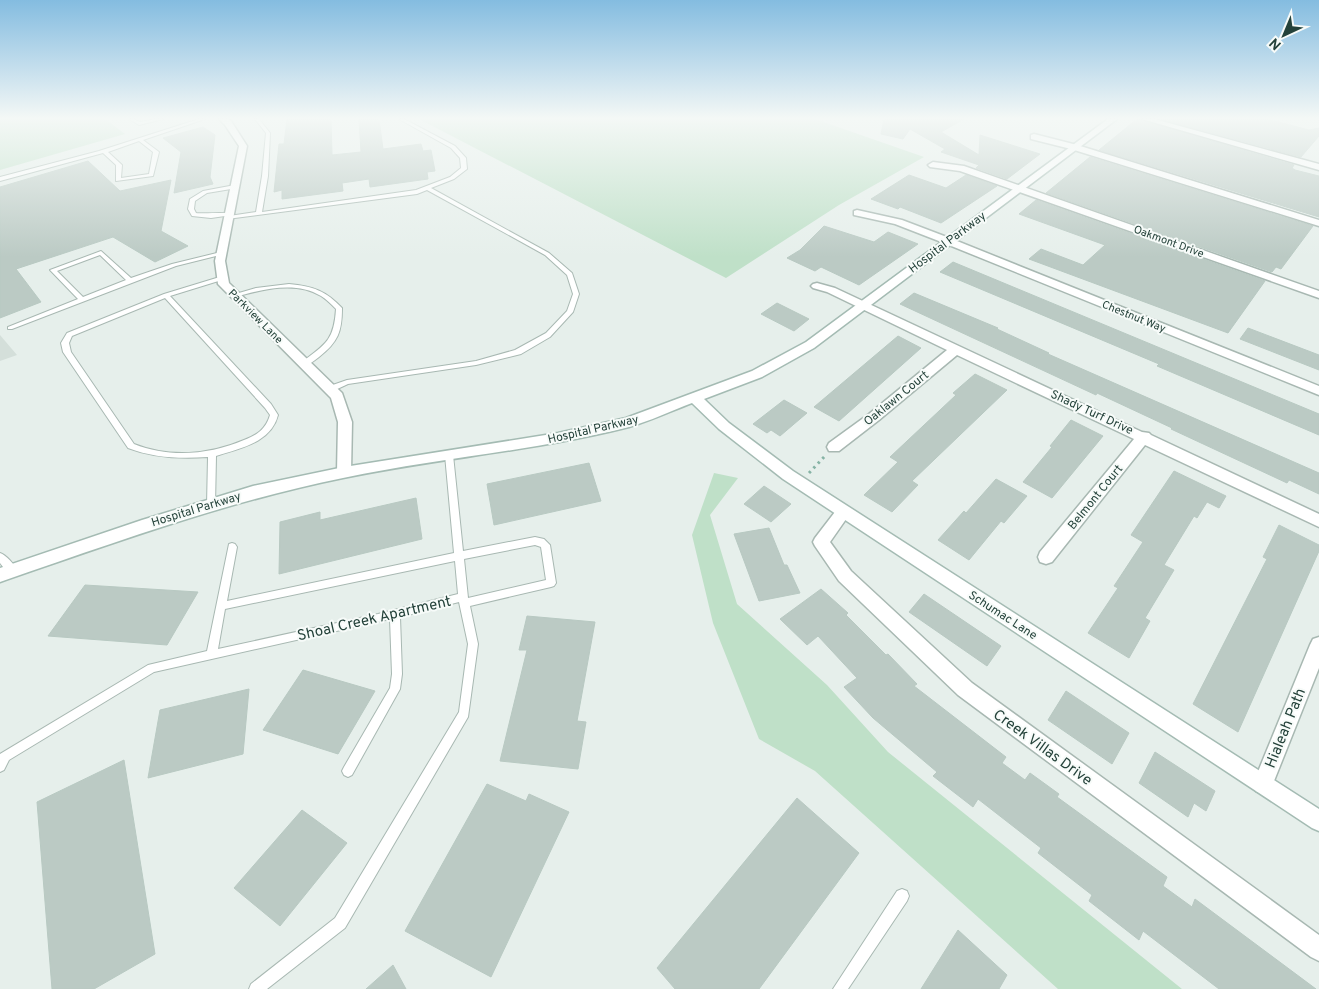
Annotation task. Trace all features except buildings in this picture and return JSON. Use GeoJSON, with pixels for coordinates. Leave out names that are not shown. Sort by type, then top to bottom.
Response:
{"type":"FeatureCollection","features":[{"type":"Feature","properties":{"kind":"street","name":"Parkview Lane"},"geometry":{"type":"LineString","coordinates":[[239,165],[220,261],[224,284],[337,396],[345,422],[344,472]]}},
{"type":"Feature","properties":{"kind":"street","name":"Oakmont Drive"},"geometry":{"type":"LineString","coordinates":[[934,165],[961,168],[1319,294]]}},
{"type":"Feature","properties":{"kind":"street","name":"Hospital Parkway"},"geometry":{"type":"LineString","coordinates":[[6,572],[133,529],[253,492],[344,472],[558,438],[629,422],[696,398],[757,374],[810,345],[1050,165]]}},
{"type":"Feature","properties":{"kind":"street"},"geometry":{"type":"LineString","coordinates":[[1133,165],[1319,223]]}},
{"type":"Feature","properties":{"kind":"street","name":"Chestnut Way"},"geometry":{"type":"LineString","coordinates":[[857,213],[898,222],[948,241],[1319,391]]}},
{"type":"Feature","properties":{"kind":"street","name":"Shady Turf Drive"},"geometry":{"type":"LineString","coordinates":[[817,286],[863,304],[957,348],[1319,521]]}},
{"type":"Feature","properties":{"kind":"street","name":"Oaklawn Court"},"geometry":{"type":"LineString","coordinates":[[834,447],[957,348]]}},
{"type":"Feature","properties":{"kind":"street","name":"Schumac Lane"},"geometry":{"type":"LineString","coordinates":[[696,398],[731,432],[800,483],[1319,821]]}},
{"type":"Feature","properties":{"kind":"street","name":"Belmont Court"},"geometry":{"type":"LineString","coordinates":[[1046,557],[1144,436]]}},
{"type":"Feature","properties":{"kind":"street","name":"Creek Villas Drive"},"geometry":{"type":"LineString","coordinates":[[844,512],[821,542],[845,576],[965,689],[1319,949]]}},
{"type":"Feature","properties":{"kind":"street","name":"Hialeah Path"},"geometry":{"type":"LineString","coordinates":[[1263,784],[1319,645]]}},
{"type":"Feature","properties":{"kind":"lane"},"geometry":{"type":"LineString","coordinates":[[0,179],[50,165]]}},
{"type":"Feature","properties":{"kind":"lane"},"geometry":{"type":"LineString","coordinates":[[119,165],[118,180],[151,175],[153,165]]}},
{"type":"Feature","properties":{"kind":"lane"},"geometry":{"type":"LineString","coordinates":[[259,212],[266,165]]}},
{"type":"Feature","properties":{"kind":"lane"},"geometry":{"type":"LineString","coordinates":[[235,187],[205,192],[192,200],[191,209],[194,215],[229,216],[408,193],[452,178],[464,169],[463,165]]}},
{"type":"Feature","properties":{"kind":"lane"},"geometry":{"type":"LineString","coordinates":[[330,389],[347,382],[476,362],[518,352],[548,335],[570,312],[576,294],[570,274],[547,254],[427,188]]}},
{"type":"Feature","properties":{"kind":"lane"},"geometry":{"type":"LineString","coordinates":[[82,300],[53,270],[101,253],[130,281]]}},
{"type":"Feature","properties":{"kind":"lane"},"geometry":{"type":"LineString","coordinates":[[10,328],[130,281],[187,262],[221,254]]}},
{"type":"Feature","properties":{"kind":"lane"},"geometry":{"type":"LineString","coordinates":[[166,295],[268,406],[274,415],[271,427],[259,436],[238,446],[212,454],[178,457],[141,450],[131,446],[67,352],[65,343],[69,335],[81,329],[166,295],[223,278]]}},
{"type":"Feature","properties":{"kind":"lane"},"geometry":{"type":"LineString","coordinates":[[235,295],[265,287],[300,288],[321,293],[339,308],[339,330],[328,346],[304,364]]}},
{"type":"Feature","properties":{"kind":"lane"},"geometry":{"type":"LineString","coordinates":[[211,505],[212,454]]}},
{"type":"Feature","properties":{"kind":"lane"},"geometry":{"type":"LineString","coordinates":[[221,606],[459,556],[535,542],[541,542],[545,545],[551,583],[464,600],[459,556],[449,454]]}},
{"type":"Feature","properties":{"kind":"lane"},"geometry":{"type":"LineString","coordinates":[[212,654],[232,547]]}},
{"type":"Feature","properties":{"kind":"lane"},"geometry":{"type":"LineString","coordinates":[[0,557],[6,572]]}},
{"type":"Feature","properties":{"kind":"lane","name":"Shoal Creek Apartment"},"geometry":{"type":"LineString","coordinates":[[0,766],[5,756],[152,668],[464,600],[472,644],[464,713],[340,923],[256,989]]}},
{"type":"Feature","properties":{"kind":"lane"},"geometry":{"type":"LineString","coordinates":[[348,771],[395,689],[397,674],[394,614]]}},
{"type":"Feature","properties":{"kind":"lane"},"geometry":{"type":"LineString","coordinates":[[840,989],[902,896]]}},
{"type":"Feature","properties":{"kind":"path"},"geometry":{"type":"LineString","coordinates":[[800,483],[834,447]]}},
{"type":"Feature","properties":{"kind":"shaded area"},"geometry":{"type":"Polygon","coordinates":[[[0,335],[17,355],[0,361],[0,335]]]}},
{"type":"Feature","properties":{"kind":"green space"},"geometry":{"type":"Polygon","coordinates":[[[0,165],[17,165],[0,170],[0,165]]]}},
{"type":"Feature","properties":{"kind":"green space"},"geometry":{"type":"Polygon","coordinates":[[[508,165],[910,165],[839,205],[726,278],[508,165]]]}},
{"type":"Feature","properties":{"kind":"green space"},"geometry":{"type":"Polygon","coordinates":[[[714,473],[738,478],[710,515],[737,604],[827,685],[888,752],[1182,989],[1058,989],[815,771],[759,739],[713,623],[692,535],[714,473]]]}}]}
